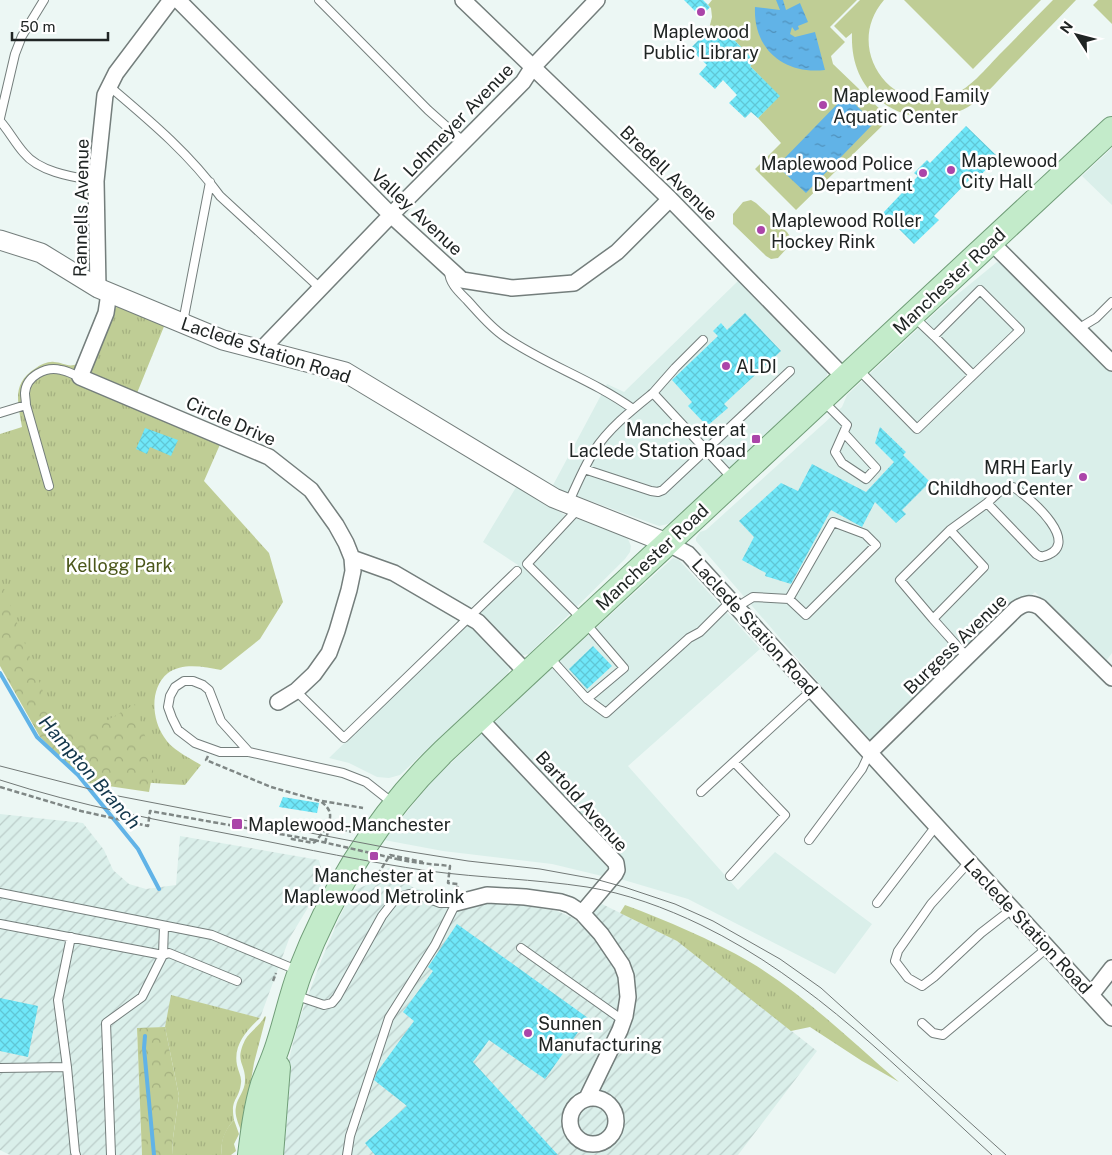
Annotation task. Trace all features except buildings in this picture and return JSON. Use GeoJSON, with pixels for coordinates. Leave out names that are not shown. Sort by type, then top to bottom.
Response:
{"type":"FeatureCollection","features":[{"type":"Feature","properties":{"kind":"main road","name":"Manchester Road"},"geometry":{"type":"LineString","coordinates":[[250,1155],[257,1106],[278,1046],[300,972],[323,921],[342,886],[369,839],[394,804],[422,771],[1112,129]]}},
{"type":"Feature","properties":{"kind":"main road","name":"Manchester Road"},"geometry":{"type":"LineString","coordinates":[[271,1155],[278,1086],[278,1046]]}},
{"type":"Feature","properties":{"kind":"street","name":"Rannells Avenue"},"geometry":{"type":"LineString","coordinates":[[80,377],[106,314],[96,181],[105,95],[116,73],[171,0]]}},
{"type":"Feature","properties":{"kind":"street","name":"Valley Avenue"},"geometry":{"type":"LineString","coordinates":[[178,0],[391,215],[462,280],[512,288],[574,283],[617,252],[670,199]]}},
{"type":"Feature","properties":{"kind":"street","name":"Bredell Avenue"},"geometry":{"type":"LineString","coordinates":[[463,0],[851,373]]}},
{"type":"Feature","properties":{"kind":"street","name":"Lohmeyer Avenue"},"geometry":{"type":"LineString","coordinates":[[260,351],[523,82],[532,68],[597,0]]}},
{"type":"Feature","properties":{"kind":"street","name":"Laclede Station Road"},"geometry":{"type":"LineString","coordinates":[[0,240],[41,253],[104,290],[223,340],[345,372],[554,498],[667,543],[688,554],[1112,1018]]}},
{"type":"Feature","properties":{"kind":"street"},"geometry":{"type":"LineString","coordinates":[[991,242],[1112,363]]}},
{"type":"Feature","properties":{"kind":"street","name":"Circle Drive"},"geometry":{"type":"LineString","coordinates":[[80,377],[269,457],[311,490],[336,525],[352,558]]}},
{"type":"Feature","properties":{"kind":"street"},"geometry":{"type":"LineString","coordinates":[[278,702],[296,691],[314,674],[329,653],[349,590],[353,571],[352,558],[394,572],[478,622],[527,673]]}},
{"type":"Feature","properties":{"kind":"street","name":"Burgess Avenue"},"geometry":{"type":"LineString","coordinates":[[870,752],[1016,609],[1024,604],[1032,602],[1040,607],[1112,678]]}},
{"type":"Feature","properties":{"kind":"street","name":"Bartold Avenue"},"geometry":{"type":"LineString","coordinates":[[479,718],[616,863],[617,870],[615,874],[582,913]]}},
{"type":"Feature","properties":{"kind":"street"},"geometry":{"type":"LineString","coordinates":[[456,898],[487,895],[525,897],[570,905],[582,913],[601,934],[622,965],[626,976],[628,997],[624,1021],[587,1098]]}},
{"type":"Feature","properties":{"kind":"street"},"geometry":{"type":"LineString","coordinates":[[1091,996],[1112,968]]}},
{"type":"Feature","properties":{"kind":"street"},"geometry":{"type":"LineString","coordinates":[[594,1097],[607,1102],[612,1107],[616,1120],[612,1134],[595,1150],[579,1140],[570,1128],[571,1113],[574,1106],[587,1098],[594,1097]]}},
{"type":"Feature","properties":{"kind":"lane"},"geometry":{"type":"LineString","coordinates":[[44,0],[22,36],[15,54],[0,119],[24,154],[47,169],[69,176],[96,181]]}},
{"type":"Feature","properties":{"kind":"lane"},"geometry":{"type":"LineString","coordinates":[[319,0],[428,110],[464,142]]}},
{"type":"Feature","properties":{"kind":"lane"},"geometry":{"type":"LineString","coordinates":[[109,86],[180,148],[220,196],[320,288]]}},
{"type":"Feature","properties":{"kind":"lane"},"geometry":{"type":"LineString","coordinates":[[183,324],[210,182]]}},
{"type":"Feature","properties":{"kind":"lane"},"geometry":{"type":"LineString","coordinates":[[449,269],[451,280],[458,291],[504,337],[548,363],[607,391],[633,409]]}},
{"type":"Feature","properties":{"kind":"lane"},"geometry":{"type":"LineString","coordinates":[[851,373],[917,429],[1020,330],[980,290],[934,336]]}},
{"type":"Feature","properties":{"kind":"lane"},"geometry":{"type":"LineString","coordinates":[[1078,329],[1096,318],[1112,302]]}},
{"type":"Feature","properties":{"kind":"lane"},"geometry":{"type":"LineString","coordinates":[[913,316],[973,375]]}},
{"type":"Feature","properties":{"kind":"lane"},"geometry":{"type":"LineString","coordinates":[[587,699],[624,668],[583,620],[527,564],[574,506],[584,469],[595,450],[618,423],[653,393],[674,368],[703,340]]}},
{"type":"Feature","properties":{"kind":"lane"},"geometry":{"type":"LineString","coordinates":[[49,486],[26,405],[25,392],[33,376],[51,369],[80,377]]}},
{"type":"Feature","properties":{"kind":"lane"},"geometry":{"type":"LineString","coordinates":[[584,469],[658,492],[663,490],[790,372]]}},
{"type":"Feature","properties":{"kind":"lane"},"geometry":{"type":"LineString","coordinates":[[653,393],[734,481]]}},
{"type":"Feature","properties":{"kind":"lane"},"geometry":{"type":"LineString","coordinates":[[822,400],[847,425],[835,452],[842,462],[866,478],[876,468],[844,433]]}},
{"type":"Feature","properties":{"kind":"lane"},"geometry":{"type":"LineString","coordinates":[[0,412],[26,405]]}},
{"type":"Feature","properties":{"kind":"lane"},"geometry":{"type":"LineString","coordinates":[[967,657],[900,580],[950,530],[987,504],[1001,490],[1013,487],[1025,494],[1057,531],[1060,539],[1057,546],[1048,555],[1042,557],[1036,554],[987,504]]}},
{"type":"Feature","properties":{"kind":"lane"},"geometry":{"type":"LineString","coordinates":[[547,654],[587,699],[606,713],[689,638],[700,632],[734,604],[753,597],[789,598],[806,615],[876,545],[865,534],[833,522],[789,598]]}},
{"type":"Feature","properties":{"kind":"lane"},"geometry":{"type":"LineString","coordinates":[[933,619],[984,567],[950,530]]}},
{"type":"Feature","properties":{"kind":"lane"},"geometry":{"type":"LineString","coordinates":[[296,691],[344,738],[517,571]]}},
{"type":"Feature","properties":{"kind":"lane"},"geometry":{"type":"LineString","coordinates":[[248,752],[221,721],[209,690],[193,681],[184,681],[175,687],[170,696],[168,707],[178,730],[195,744],[211,750],[233,753],[248,752],[355,778],[366,782],[394,804]]}},
{"type":"Feature","properties":{"kind":"lane"},"geometry":{"type":"LineString","coordinates":[[701,792],[812,690]]}},
{"type":"Feature","properties":{"kind":"lane"},"geometry":{"type":"LineString","coordinates":[[809,840],[862,770],[870,752]]}},
{"type":"Feature","properties":{"kind":"lane"},"geometry":{"type":"LineString","coordinates":[[730,876],[785,815],[734,762]]}},
{"type":"Feature","properties":{"kind":"lane"},"geometry":{"type":"LineString","coordinates":[[877,903],[936,826]]}},
{"type":"Feature","properties":{"kind":"lane"},"geometry":{"type":"LineString","coordinates":[[969,862],[931,904],[898,951],[895,961],[908,978],[922,986],[981,933],[1012,909]]}},
{"type":"Feature","properties":{"kind":"lane"},"geometry":{"type":"LineString","coordinates":[[0,893],[212,935],[300,972]]}},
{"type":"Feature","properties":{"kind":"lane"},"geometry":{"type":"LineString","coordinates":[[292,994],[324,1004],[332,1003],[382,916],[396,898],[409,894],[422,896],[440,903],[456,898]]}},
{"type":"Feature","properties":{"kind":"lane"},"geometry":{"type":"LineString","coordinates":[[347,1155],[350,1136],[389,1018],[435,945],[456,898]]}},
{"type":"Feature","properties":{"kind":"lane"},"geometry":{"type":"LineString","coordinates":[[0,924],[163,955],[169,953],[237,981]]}},
{"type":"Feature","properties":{"kind":"lane"},"geometry":{"type":"LineString","coordinates":[[111,1155],[106,1023],[142,998],[163,955],[164,926]]}},
{"type":"Feature","properties":{"kind":"lane"},"geometry":{"type":"LineString","coordinates":[[71,937],[58,1000],[76,1155]]}},
{"type":"Feature","properties":{"kind":"lane"},"geometry":{"type":"LineString","coordinates":[[521,948],[624,1021]]}},
{"type":"Feature","properties":{"kind":"lane"},"geometry":{"type":"LineString","coordinates":[[922,1023],[933,1033],[943,1035],[1047,948]]}},
{"type":"Feature","properties":{"kind":"lane"},"geometry":{"type":"LineString","coordinates":[[0,1068],[67,1067]]}},
{"type":"Feature","properties":{"kind":"path"},"geometry":{"type":"LineString","coordinates":[[211,750],[206,760],[271,787],[320,801],[363,808]]}},
{"type":"Feature","properties":{"kind":"path"},"geometry":{"type":"LineString","coordinates":[[0,787],[81,812],[148,826],[150,811],[314,840],[397,859],[425,863]]}},
{"type":"Feature","properties":{"kind":"path"},"geometry":{"type":"LineString","coordinates":[[320,801],[330,814],[325,843]]}},
{"type":"Feature","properties":{"kind":"path"},"geometry":{"type":"LineString","coordinates":[[328,828],[354,832]]}},
{"type":"Feature","properties":{"kind":"path"},"geometry":{"type":"LineString","coordinates":[[289,836],[292,839],[313,843],[328,828]]}},
{"type":"Feature","properties":{"kind":"path"},"geometry":{"type":"LineString","coordinates":[[365,873],[373,874],[380,871],[390,855],[425,863],[450,866],[448,883],[458,884],[456,898]]}},
{"type":"Feature","properties":{"kind":"path"},"geometry":{"type":"LineString","coordinates":[[273,981],[276,972]]}},
{"type":"Feature","properties":{"kind":"shaded area"},"geometry":{"type":"Polygon","coordinates":[[[1112,148],[1112,205],[1082,176],[1112,148]]]}},
{"type":"Feature","properties":{"kind":"shaded area"},"geometry":{"type":"Polygon","coordinates":[[[997,262],[1006,266],[1112,371],[1112,653],[1106,661],[1035,592],[877,743],[873,743],[868,740],[696,541],[696,538],[700,532],[706,530],[842,407],[847,395],[936,312],[997,262]]]}},
{"type":"Feature","properties":{"kind":"shaded area"},"geometry":{"type":"Polygon","coordinates":[[[738,281],[827,371],[824,380],[668,524],[659,526],[552,487],[607,384],[624,392],[738,281]]]}},
{"type":"Feature","properties":{"kind":"shaded area"},"geometry":{"type":"Polygon","coordinates":[[[518,484],[563,514],[620,533],[628,539],[631,546],[630,552],[625,559],[529,654],[519,656],[472,610],[518,565],[483,542],[518,484]]]}},
{"type":"Feature","properties":{"kind":"shaded area"},"geometry":{"type":"Polygon","coordinates":[[[673,558],[679,560],[760,649],[628,766],[738,890],[775,852],[872,924],[835,974],[688,899],[617,878],[552,864],[443,851],[384,840],[433,780],[545,674],[673,558]]]}},
{"type":"Feature","properties":{"kind":"shaded area"},"geometry":{"type":"Polygon","coordinates":[[[468,623],[510,664],[507,674],[400,775],[389,778],[377,777],[349,763],[329,758],[468,623]]]}},
{"type":"Feature","properties":{"kind":"shaded area"},"geometry":{"type":"Polygon","coordinates":[[[0,814],[83,823],[104,850],[113,870],[129,884],[146,889],[176,885],[180,836],[319,860],[321,868],[317,879],[321,886],[289,939],[260,1018],[172,996],[165,1027],[137,1029],[142,1155],[10,1155],[0,1150],[0,814]]]}},
{"type":"Feature","properties":{"kind":"shaded area"},"geometry":{"type":"Polygon","coordinates":[[[388,868],[395,869],[395,876],[414,888],[483,903],[507,903],[557,911],[573,918],[584,928],[600,903],[677,941],[817,1051],[738,1155],[277,1155],[290,1055],[299,1020],[321,961],[340,916],[354,890],[377,881],[388,868]]]}},
{"type":"Feature","properties":{"kind":"green space","name":"Maplewood Family Aquatic Center"},"geometry":{"type":"Polygon","coordinates":[[[712,0],[857,0],[830,27],[845,42],[831,56],[833,64],[885,114],[879,120],[884,124],[796,210],[755,169],[781,143],[758,118],[779,96],[750,66],[755,61],[725,31],[718,38],[709,29],[712,17],[711,8],[708,5],[712,0]]]}},
{"type":"Feature","properties":{"kind":"green space"},"geometry":{"type":"Polygon","coordinates":[[[860,0],[884,0],[873,18],[869,37],[871,55],[878,72],[890,86],[906,96],[925,100],[946,98],[970,85],[1053,0],[1076,0],[982,97],[958,112],[936,117],[924,117],[902,113],[892,108],[874,95],[862,80],[853,53],[852,33],[846,38],[834,26],[860,0]]]}},
{"type":"Feature","properties":{"kind":"green space"},"geometry":{"type":"Polygon","coordinates":[[[904,0],[1041,0],[973,69],[904,0]]]}},
{"type":"Feature","properties":{"kind":"green space"},"geometry":{"type":"Polygon","coordinates":[[[1098,0],[1112,0],[1112,24],[1093,5],[1098,0]]]}},
{"type":"Feature","properties":{"kind":"green space","name":"Maplewood Roller Hockey Rink"},"geometry":{"type":"Polygon","coordinates":[[[751,200],[787,232],[791,238],[789,246],[778,258],[771,259],[766,256],[733,224],[733,214],[743,202],[751,200]]]}},
{"type":"Feature","properties":{"kind":"green space","name":"Kellogg Park"},"geometry":{"type":"Polygon","coordinates":[[[117,306],[165,324],[133,403],[222,440],[204,481],[269,553],[283,602],[260,639],[221,670],[194,666],[180,667],[168,673],[162,679],[155,695],[154,704],[160,730],[171,746],[201,765],[185,785],[89,779],[0,659],[0,434],[22,427],[18,394],[23,380],[28,374],[50,362],[68,365],[77,364],[98,310],[114,311],[117,306]]]}},
{"type":"Feature","properties":{"kind":"green space"},"geometry":{"type":"Polygon","coordinates":[[[0,578],[50,710],[59,724],[80,732],[96,727],[135,704],[152,758],[153,771],[149,792],[88,783],[40,737],[0,666],[0,578]]]}},
{"type":"Feature","properties":{"kind":"green space"},"geometry":{"type":"Polygon","coordinates":[[[625,905],[704,938],[750,962],[790,989],[899,1082],[862,1061],[810,1027],[791,1031],[677,941],[620,913],[625,905]]]}},
{"type":"Feature","properties":{"kind":"green space"},"geometry":{"type":"Polygon","coordinates":[[[171,995],[260,1018],[242,1038],[237,1051],[236,1058],[241,1083],[233,1107],[234,1120],[226,1132],[222,1155],[172,1155],[179,1096],[165,1027],[171,995]]]}},
{"type":"Feature","properties":{"kind":"green space"},"geometry":{"type":"Polygon","coordinates":[[[265,1016],[254,1063],[242,1133],[236,1113],[245,1081],[240,1054],[245,1040],[265,1016]]]}},
{"type":"Feature","properties":{"kind":"green space"},"geometry":{"type":"Polygon","coordinates":[[[165,1027],[179,1096],[172,1155],[142,1155],[137,1028],[165,1027]]]}},
{"type":"Feature","properties":{"kind":"green space"},"geometry":{"type":"Polygon","coordinates":[[[234,1120],[239,1134],[234,1144],[236,1151],[231,1155],[222,1155],[223,1136],[234,1120]]]}},
{"type":"Feature","properties":{"kind":"water"},"geometry":{"type":"Polygon","coordinates":[[[776,0],[783,0],[786,10],[800,3],[808,22],[798,26],[799,29],[795,31],[792,27],[790,34],[795,37],[815,32],[825,70],[796,68],[784,63],[765,47],[759,35],[755,7],[780,10],[776,0]]]}},
{"type":"Feature","properties":{"kind":"water"},"geometry":{"type":"Polygon","coordinates":[[[846,95],[874,123],[806,193],[777,166],[846,95]]]}},
{"type":"Feature","properties":{"kind":"waterway","name":"Hampton Branch"},"geometry":{"type":"LineString","coordinates":[[0,673],[37,737],[78,775],[138,849],[159,889]]}},
{"type":"Feature","properties":{"kind":"waterway","name":"Hampton Branch"},"geometry":{"type":"LineString","coordinates":[[145,1036],[144,1048],[154,1155]]}},
{"type":"Feature","properties":{"kind":"tram line"},"geometry":{"type":"LineString","coordinates":[[0,766],[113,795],[399,850],[468,861],[540,869],[595,879],[675,904],[713,921],[780,959],[821,988],[1006,1155]]}},
{"type":"Feature","properties":{"kind":"tram line"},"geometry":{"type":"LineString","coordinates":[[0,780],[60,798],[121,812],[383,864],[429,871],[587,887],[631,897],[660,907],[701,925],[742,947],[781,972],[854,1029],[992,1155]]}},
{"type":"Feature","properties":{"kind":"place","name":"Maplewood Public Library"},"geometry":{"type":"Point","coordinates":[701,12]}},
{"type":"Feature","properties":{"kind":"place","name":"Maplewood Family Aquatic Center"},"geometry":{"type":"Point","coordinates":[823,105]}},
{"type":"Feature","properties":{"kind":"place","name":"Maplewood City Hall"},"geometry":{"type":"Point","coordinates":[951,170]}},
{"type":"Feature","properties":{"kind":"place","name":"Maplewood Police Department"},"geometry":{"type":"Point","coordinates":[923,173]}},
{"type":"Feature","properties":{"kind":"place","name":"Maplewood Roller Hockey Rink"},"geometry":{"type":"Point","coordinates":[761,230]}},
{"type":"Feature","properties":{"kind":"place","name":"ALDI"},"geometry":{"type":"Point","coordinates":[726,366]}},
{"type":"Feature","properties":{"kind":"place","name":"Manchester at Laclede Station Road"},"geometry":{"type":"Point","coordinates":[756,439]}},
{"type":"Feature","properties":{"kind":"place","name":"MRH Early Childhood Center"},"geometry":{"type":"Point","coordinates":[1083,477]}},
{"type":"Feature","properties":{"kind":"place","name":"Maplewood-Manchester"},"geometry":{"type":"Point","coordinates":[237,824]}},
{"type":"Feature","properties":{"kind":"place","name":"Manchester at Maplewood Metrolink"},"geometry":{"type":"Point","coordinates":[374,856]}},
{"type":"Feature","properties":{"kind":"place","name":"Sunnen Manufacturing"},"geometry":{"type":"Point","coordinates":[528,1033]}}]}
